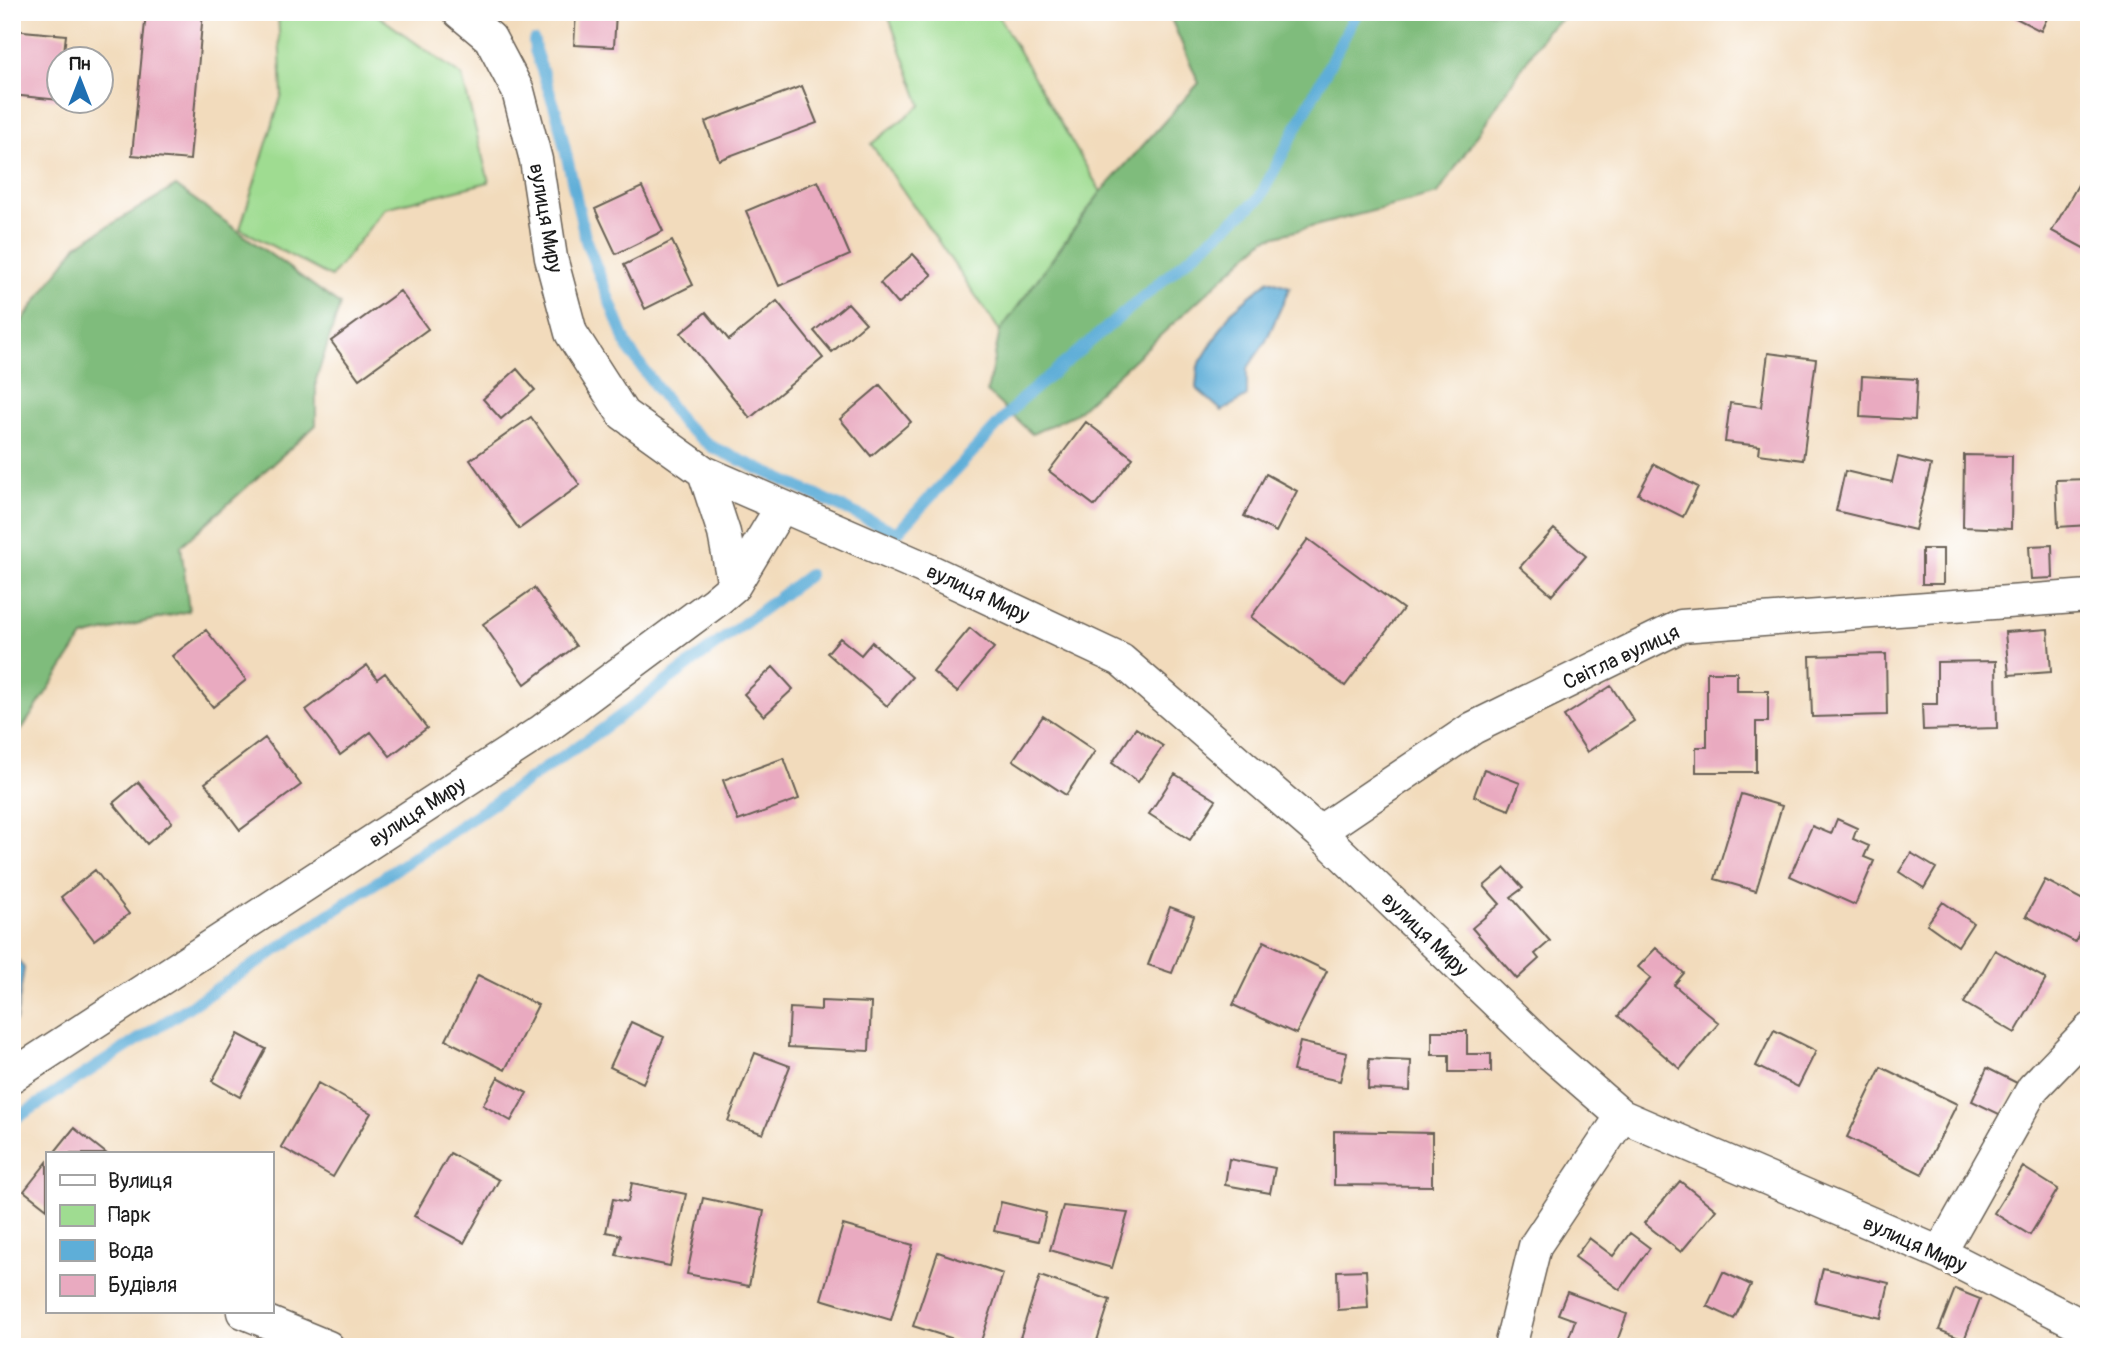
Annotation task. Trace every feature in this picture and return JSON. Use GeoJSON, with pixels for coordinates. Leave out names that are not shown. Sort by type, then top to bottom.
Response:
{"type":"FeatureCollection","features":[{"type":"Feature","properties":{"kind":"street","name":"вулиця Миру"},"geometry":{"type":"LineString","coordinates":[[459,12],[490,38],[518,91],[536,160],[551,258],[571,333],[623,414],[704,472],[920,566],[1121,660],[1319,832],[1546,1051],[1622,1116],[1940,1253],[2089,1329]]}},
{"type":"Feature","properties":{"kind":"street"},"geometry":{"type":"LineString","coordinates":[[704,472],[724,533],[734,586]]}},
{"type":"Feature","properties":{"kind":"street","name":"вулиця Миру"},"geometry":{"type":"LineString","coordinates":[[12,1076],[540,732],[715,603],[734,586],[782,506]]}},
{"type":"Feature","properties":{"kind":"street","name":"Світла вулиця"},"geometry":{"type":"LineString","coordinates":[[1319,832],[1473,728],[1681,626],[2089,596]]}},
{"type":"Feature","properties":{"kind":"street"},"geometry":{"type":"LineString","coordinates":[[1940,1253],[2033,1088],[2089,1030]]}},
{"type":"Feature","properties":{"kind":"street"},"geometry":{"type":"LineString","coordinates":[[1510,1347],[1535,1247],[1622,1116]]}},
{"type":"Feature","properties":{"kind":"street"},"geometry":{"type":"LineString","coordinates":[[248,1314],[328,1347]]}},
{"type":"Feature","properties":{"kind":"green space"},"geometry":{"type":"Polygon","coordinates":[[[278,12],[373,12],[462,76],[489,182],[385,208],[331,277],[240,229],[282,94],[278,12]]]}},
{"type":"Feature","properties":{"kind":"green space"},"geometry":{"type":"Polygon","coordinates":[[[887,12],[996,12],[1101,192],[1000,331],[871,144],[921,105],[887,12]]]}},
{"type":"Feature","properties":{"kind":"green space"},"geometry":{"type":"Polygon","coordinates":[[[1168,12],[1572,12],[1547,30],[1438,194],[1265,239],[1075,414],[1032,434],[987,392],[1000,331],[1101,192],[1199,83],[1168,12]]]}},
{"type":"Feature","properties":{"kind":"green space"},"geometry":{"type":"Polygon","coordinates":[[[176,186],[340,305],[316,380],[316,425],[181,546],[189,611],[83,637],[12,744],[12,335],[77,245],[176,186]]]}},
{"type":"Feature","properties":{"kind":"water"},"geometry":{"type":"Polygon","coordinates":[[[1269,280],[1290,287],[1266,341],[1247,369],[1247,396],[1222,411],[1196,388],[1198,366],[1231,312],[1269,280]]]}},
{"type":"Feature","properties":{"kind":"water"},"geometry":{"type":"Polygon","coordinates":[[[12,953],[24,968],[16,1021],[12,1024],[12,953]]]}},
{"type":"Feature","properties":{"kind":"building"},"geometry":{"type":"Polygon","coordinates":[[[146,12],[203,12],[190,160],[132,155],[146,12]]]}},
{"type":"Feature","properties":{"kind":"building"},"geometry":{"type":"Polygon","coordinates":[[[576,12],[616,12],[614,47],[574,45],[576,12]]]}},
{"type":"Feature","properties":{"kind":"building"},"geometry":{"type":"Polygon","coordinates":[[[2004,12],[2050,12],[2041,31],[2004,12]]]}},
{"type":"Feature","properties":{"kind":"building"},"geometry":{"type":"Polygon","coordinates":[[[12,30],[66,35],[65,46],[46,46],[46,99],[12,95],[12,30]]]}},
{"type":"Feature","properties":{"kind":"building"},"geometry":{"type":"Polygon","coordinates":[[[802,86],[817,123],[719,160],[705,122],[802,86]]]}},
{"type":"Feature","properties":{"kind":"building"},"geometry":{"type":"Polygon","coordinates":[[[818,181],[850,255],[779,286],[746,211],[818,181]]]}},
{"type":"Feature","properties":{"kind":"building"},"geometry":{"type":"Polygon","coordinates":[[[2079,183],[2089,188],[2089,251],[2052,231],[2079,183]]]}},
{"type":"Feature","properties":{"kind":"building"},"geometry":{"type":"Polygon","coordinates":[[[642,187],[663,231],[616,254],[595,209],[642,187]]]}},
{"type":"Feature","properties":{"kind":"building"},"geometry":{"type":"Polygon","coordinates":[[[672,241],[693,285],[645,309],[624,265],[672,241]]]}},
{"type":"Feature","properties":{"kind":"building"},"geometry":{"type":"Polygon","coordinates":[[[913,254],[932,275],[898,304],[880,283],[913,254]]]}},
{"type":"Feature","properties":{"kind":"building"},"geometry":{"type":"Polygon","coordinates":[[[400,291],[428,329],[359,379],[331,341],[400,291]]]}},
{"type":"Feature","properties":{"kind":"building"},"geometry":{"type":"Polygon","coordinates":[[[777,301],[823,358],[750,418],[681,333],[706,312],[729,340],[777,301]]]}},
{"type":"Feature","properties":{"kind":"building"},"geometry":{"type":"Polygon","coordinates":[[[848,303],[866,323],[832,352],[814,331],[848,303]]]}},
{"type":"Feature","properties":{"kind":"building"},"geometry":{"type":"Polygon","coordinates":[[[1768,353],[1816,359],[1803,460],[1759,454],[1760,446],[1725,442],[1730,403],[1761,407],[1768,353]]]}},
{"type":"Feature","properties":{"kind":"building"},"geometry":{"type":"Polygon","coordinates":[[[517,369],[535,390],[501,419],[483,399],[517,369]]]}},
{"type":"Feature","properties":{"kind":"building"},"geometry":{"type":"Polygon","coordinates":[[[1862,376],[1917,379],[1915,420],[1860,417],[1862,376]]]}},
{"type":"Feature","properties":{"kind":"building"},"geometry":{"type":"Polygon","coordinates":[[[880,385],[911,422],[871,456],[840,419],[880,385]]]}},
{"type":"Feature","properties":{"kind":"building"},"geometry":{"type":"Polygon","coordinates":[[[531,417],[580,485],[519,529],[470,460],[531,417]]]}},
{"type":"Feature","properties":{"kind":"building"},"geometry":{"type":"Polygon","coordinates":[[[1086,422],[1133,458],[1095,506],[1049,471],[1086,422]]]}},
{"type":"Feature","properties":{"kind":"building"},"geometry":{"type":"Polygon","coordinates":[[[1964,455],[2012,456],[2011,529],[1963,527],[1964,455]]]}},
{"type":"Feature","properties":{"kind":"building"},"geometry":{"type":"Polygon","coordinates":[[[1898,457],[1931,465],[1915,530],[1836,511],[1845,471],[1892,482],[1898,457]]]}},
{"type":"Feature","properties":{"kind":"building"},"geometry":{"type":"Polygon","coordinates":[[[1654,464],[1698,487],[1683,517],[1638,494],[1654,464]]]}},
{"type":"Feature","properties":{"kind":"building"},"geometry":{"type":"Polygon","coordinates":[[[1266,474],[1297,491],[1276,532],[1244,516],[1266,474]]]}},
{"type":"Feature","properties":{"kind":"building"},"geometry":{"type":"Polygon","coordinates":[[[2089,479],[2089,525],[2058,527],[2056,480],[2089,479]]]}},
{"type":"Feature","properties":{"kind":"building"},"geometry":{"type":"Polygon","coordinates":[[[1554,529],[1586,556],[1552,595],[1520,567],[1554,529]]]}},
{"type":"Feature","properties":{"kind":"building"},"geometry":{"type":"Polygon","coordinates":[[[1308,539],[1403,609],[1345,686],[1251,617],[1308,539]]]}},
{"type":"Feature","properties":{"kind":"building"},"geometry":{"type":"Polygon","coordinates":[[[2052,545],[2053,578],[2031,579],[2029,546],[2052,545]]]}},
{"type":"Feature","properties":{"kind":"building"},"geometry":{"type":"Polygon","coordinates":[[[1922,549],[1943,549],[1943,584],[1922,584],[1922,549]]]}},
{"type":"Feature","properties":{"kind":"building"},"geometry":{"type":"Polygon","coordinates":[[[534,588],[576,646],[525,684],[483,624],[534,588]]]}},
{"type":"Feature","properties":{"kind":"building"},"geometry":{"type":"Polygon","coordinates":[[[970,628],[994,648],[957,692],[933,672],[970,628]]]}},
{"type":"Feature","properties":{"kind":"building"},"geometry":{"type":"Polygon","coordinates":[[[2048,629],[2051,672],[2009,675],[2005,632],[2048,629]]]}},
{"type":"Feature","properties":{"kind":"building"},"geometry":{"type":"Polygon","coordinates":[[[206,630],[246,680],[213,707],[172,656],[206,630]]]}},
{"type":"Feature","properties":{"kind":"building"},"geometry":{"type":"Polygon","coordinates":[[[840,638],[861,655],[872,642],[912,677],[887,706],[827,653],[840,638]]]}},
{"type":"Feature","properties":{"kind":"building"},"geometry":{"type":"Polygon","coordinates":[[[1886,654],[1887,715],[1812,717],[1810,656],[1886,654]]]}},
{"type":"Feature","properties":{"kind":"building"},"geometry":{"type":"Polygon","coordinates":[[[1996,661],[1997,728],[1923,730],[1922,704],[1937,704],[1937,662],[1996,661]]]}},
{"type":"Feature","properties":{"kind":"building"},"geometry":{"type":"Polygon","coordinates":[[[367,665],[377,679],[385,673],[427,728],[390,756],[371,732],[340,755],[306,710],[367,665]]]}},
{"type":"Feature","properties":{"kind":"building"},"geometry":{"type":"Polygon","coordinates":[[[773,667],[793,689],[764,716],[744,694],[773,667]]]}},
{"type":"Feature","properties":{"kind":"building"},"geometry":{"type":"Polygon","coordinates":[[[1707,672],[1737,672],[1737,691],[1768,691],[1768,722],[1756,722],[1756,772],[1696,772],[1696,747],[1707,747],[1707,672]]]}},
{"type":"Feature","properties":{"kind":"building"},"geometry":{"type":"Polygon","coordinates":[[[1611,686],[1634,721],[1587,752],[1564,716],[1611,686]]]}},
{"type":"Feature","properties":{"kind":"building"},"geometry":{"type":"Polygon","coordinates":[[[1043,716],[1095,751],[1066,795],[1013,760],[1043,716]]]}},
{"type":"Feature","properties":{"kind":"building"},"geometry":{"type":"Polygon","coordinates":[[[1136,728],[1163,746],[1138,782],[1112,763],[1136,728]]]}},
{"type":"Feature","properties":{"kind":"building"},"geometry":{"type":"Polygon","coordinates":[[[265,738],[301,785],[240,830],[205,783],[265,738]]]}},
{"type":"Feature","properties":{"kind":"building"},"geometry":{"type":"Polygon","coordinates":[[[784,758],[799,799],[738,821],[723,780],[784,758]]]}},
{"type":"Feature","properties":{"kind":"building"},"geometry":{"type":"Polygon","coordinates":[[[1484,769],[1520,783],[1509,810],[1474,796],[1484,769]]]}},
{"type":"Feature","properties":{"kind":"building"},"geometry":{"type":"Polygon","coordinates":[[[1175,774],[1216,800],[1190,840],[1149,814],[1175,774]]]}},
{"type":"Feature","properties":{"kind":"building"},"geometry":{"type":"Polygon","coordinates":[[[138,782],[172,822],[147,844],[113,803],[138,782]]]}},
{"type":"Feature","properties":{"kind":"building"},"geometry":{"type":"Polygon","coordinates":[[[1741,794],[1782,806],[1756,891],[1715,879],[1741,794]]]}},
{"type":"Feature","properties":{"kind":"building"},"geometry":{"type":"Polygon","coordinates":[[[1837,819],[1857,828],[1853,839],[1869,846],[1864,857],[1874,861],[1855,905],[1790,876],[1812,826],[1831,834],[1837,819]]]}},
{"type":"Feature","properties":{"kind":"building"},"geometry":{"type":"Polygon","coordinates":[[[1911,853],[1936,868],[1924,888],[1899,872],[1911,853]]]}},
{"type":"Feature","properties":{"kind":"building"},"geometry":{"type":"Polygon","coordinates":[[[1505,868],[1523,888],[1511,897],[1550,941],[1535,954],[1539,959],[1517,979],[1472,928],[1500,904],[1484,886],[1505,868]]]}},
{"type":"Feature","properties":{"kind":"building"},"geometry":{"type":"Polygon","coordinates":[[[95,870],[129,914],[94,940],[61,897],[95,870]]]}},
{"type":"Feature","properties":{"kind":"building"},"geometry":{"type":"Polygon","coordinates":[[[2045,880],[2089,903],[2089,915],[2075,942],[2026,916],[2045,880]]]}},
{"type":"Feature","properties":{"kind":"building"},"geometry":{"type":"Polygon","coordinates":[[[1943,902],[1973,923],[1958,946],[1927,924],[1943,902]]]}},
{"type":"Feature","properties":{"kind":"building"},"geometry":{"type":"Polygon","coordinates":[[[1170,907],[1194,916],[1172,973],[1148,965],[1170,907]]]}},
{"type":"Feature","properties":{"kind":"building"},"geometry":{"type":"Polygon","coordinates":[[[1264,941],[1327,971],[1296,1034],[1233,1005],[1264,941]]]}},
{"type":"Feature","properties":{"kind":"building"},"geometry":{"type":"Polygon","coordinates":[[[1656,948],[1684,973],[1674,985],[1719,1023],[1680,1069],[1618,1016],[1651,978],[1638,967],[1656,948]]]}},
{"type":"Feature","properties":{"kind":"building"},"geometry":{"type":"Polygon","coordinates":[[[1995,950],[2046,979],[2015,1033],[1964,1003],[1995,950]]]}},
{"type":"Feature","properties":{"kind":"building"},"geometry":{"type":"Polygon","coordinates":[[[478,975],[538,1005],[505,1070],[446,1040],[478,975]]]}},
{"type":"Feature","properties":{"kind":"building"},"geometry":{"type":"Polygon","coordinates":[[[821,1001],[871,1003],[869,1051],[788,1047],[790,1008],[821,1010],[821,1001]]]}},
{"type":"Feature","properties":{"kind":"building"},"geometry":{"type":"Polygon","coordinates":[[[631,1022],[664,1037],[643,1083],[610,1067],[631,1022]]]}},
{"type":"Feature","properties":{"kind":"building"},"geometry":{"type":"Polygon","coordinates":[[[1774,1030],[1816,1051],[1798,1087],[1756,1066],[1774,1030]]]}},
{"type":"Feature","properties":{"kind":"building"},"geometry":{"type":"Polygon","coordinates":[[[1432,1031],[1467,1031],[1467,1054],[1491,1054],[1491,1072],[1449,1072],[1449,1055],[1432,1055],[1432,1031]]]}},
{"type":"Feature","properties":{"kind":"building"},"geometry":{"type":"Polygon","coordinates":[[[238,1034],[266,1049],[240,1097],[212,1081],[238,1034]]]}},
{"type":"Feature","properties":{"kind":"building"},"geometry":{"type":"Polygon","coordinates":[[[1300,1042],[1347,1053],[1340,1081],[1293,1071],[1300,1042]]]}},
{"type":"Feature","properties":{"kind":"building"},"geometry":{"type":"Polygon","coordinates":[[[755,1053],[790,1066],[763,1134],[728,1121],[755,1053]]]}},
{"type":"Feature","properties":{"kind":"building"},"geometry":{"type":"Polygon","coordinates":[[[1369,1059],[1411,1061],[1410,1091],[1368,1089],[1369,1059]]]}},
{"type":"Feature","properties":{"kind":"building"},"geometry":{"type":"Polygon","coordinates":[[[1881,1067],[1957,1104],[1922,1174],[1847,1137],[1881,1067]]]}},
{"type":"Feature","properties":{"kind":"building"},"geometry":{"type":"Polygon","coordinates":[[[1987,1068],[2017,1083],[2001,1115],[1972,1101],[1987,1068]]]}},
{"type":"Feature","properties":{"kind":"building"},"geometry":{"type":"Polygon","coordinates":[[[498,1077],[527,1093],[511,1121],[483,1105],[498,1077]]]}},
{"type":"Feature","properties":{"kind":"building"},"geometry":{"type":"Polygon","coordinates":[[[318,1083],[371,1113],[333,1177],[281,1147],[318,1083]]]}},
{"type":"Feature","properties":{"kind":"building"},"geometry":{"type":"Polygon","coordinates":[[[74,1128],[104,1152],[55,1152],[74,1128]]]}},
{"type":"Feature","properties":{"kind":"building"},"geometry":{"type":"Polygon","coordinates":[[[1334,1131],[1432,1133],[1432,1186],[1334,1185],[1334,1131]]]}},
{"type":"Feature","properties":{"kind":"building"},"geometry":{"type":"Polygon","coordinates":[[[450,1153],[499,1180],[464,1243],[414,1216],[450,1153]]]}},
{"type":"Feature","properties":{"kind":"building"},"geometry":{"type":"Polygon","coordinates":[[[1229,1159],[1275,1168],[1270,1193],[1225,1185],[1229,1159]]]}},
{"type":"Feature","properties":{"kind":"building"},"geometry":{"type":"Polygon","coordinates":[[[46,1163],[46,1208],[24,1191],[46,1163]]]}},
{"type":"Feature","properties":{"kind":"building"},"geometry":{"type":"Polygon","coordinates":[[[2023,1167],[2058,1189],[2030,1235],[1994,1213],[2023,1167]]]}},
{"type":"Feature","properties":{"kind":"building"},"geometry":{"type":"Polygon","coordinates":[[[1680,1181],[1716,1210],[1681,1252],[1644,1223],[1680,1181]]]}},
{"type":"Feature","properties":{"kind":"building"},"geometry":{"type":"Polygon","coordinates":[[[632,1183],[686,1194],[670,1266],[616,1255],[621,1235],[606,1232],[613,1199],[628,1202],[632,1183]]]}},
{"type":"Feature","properties":{"kind":"building"},"geometry":{"type":"Polygon","coordinates":[[[703,1198],[764,1211],[749,1286],[687,1274],[703,1198]]]}},
{"type":"Feature","properties":{"kind":"building"},"geometry":{"type":"Polygon","coordinates":[[[1001,1202],[1046,1213],[1039,1241],[994,1231],[1001,1202]]]}},
{"type":"Feature","properties":{"kind":"building"},"geometry":{"type":"Polygon","coordinates":[[[1063,1206],[1128,1213],[1112,1268],[1050,1250],[1063,1206]]]}},
{"type":"Feature","properties":{"kind":"building"},"geometry":{"type":"Polygon","coordinates":[[[843,1225],[913,1245],[891,1320],[821,1299],[843,1225]]]}},
{"type":"Feature","properties":{"kind":"building"},"geometry":{"type":"Polygon","coordinates":[[[1630,1233],[1650,1248],[1620,1290],[1575,1257],[1589,1238],[1613,1256],[1630,1233]]]}},
{"type":"Feature","properties":{"kind":"building"},"geometry":{"type":"Polygon","coordinates":[[[938,1252],[1003,1274],[979,1347],[913,1326],[938,1252]]]}},
{"type":"Feature","properties":{"kind":"building"},"geometry":{"type":"Polygon","coordinates":[[[1823,1268],[1889,1283],[1881,1318],[1815,1302],[1823,1268]]]}},
{"type":"Feature","properties":{"kind":"building"},"geometry":{"type":"Polygon","coordinates":[[[1366,1270],[1368,1308],[1338,1310],[1337,1271],[1366,1270]]]}},
{"type":"Feature","properties":{"kind":"building"},"geometry":{"type":"Polygon","coordinates":[[[1723,1272],[1751,1285],[1734,1319],[1707,1306],[1723,1272]]]}},
{"type":"Feature","properties":{"kind":"building"},"geometry":{"type":"Polygon","coordinates":[[[1040,1276],[1110,1300],[1095,1347],[1017,1347],[1040,1276]]]}},
{"type":"Feature","properties":{"kind":"building"},"geometry":{"type":"Polygon","coordinates":[[[1955,1289],[1980,1299],[1964,1340],[1939,1330],[1955,1289]]]}},
{"type":"Feature","properties":{"kind":"building"},"geometry":{"type":"Polygon","coordinates":[[[1567,1292],[1627,1314],[1615,1347],[1577,1347],[1567,1343],[1575,1320],[1558,1314],[1567,1292]]]}},
{"type":"Feature","properties":{"kind":"waterway"},"geometry":{"type":"LineString","coordinates":[[534,41],[557,114],[586,241],[628,348],[683,424],[712,447],[897,533],[1021,400],[1259,199],[1357,12]]}},
{"type":"Feature","properties":{"kind":"waterway"},"geometry":{"type":"LineString","coordinates":[[12,1121],[263,959],[596,734],[809,575]]}}]}
